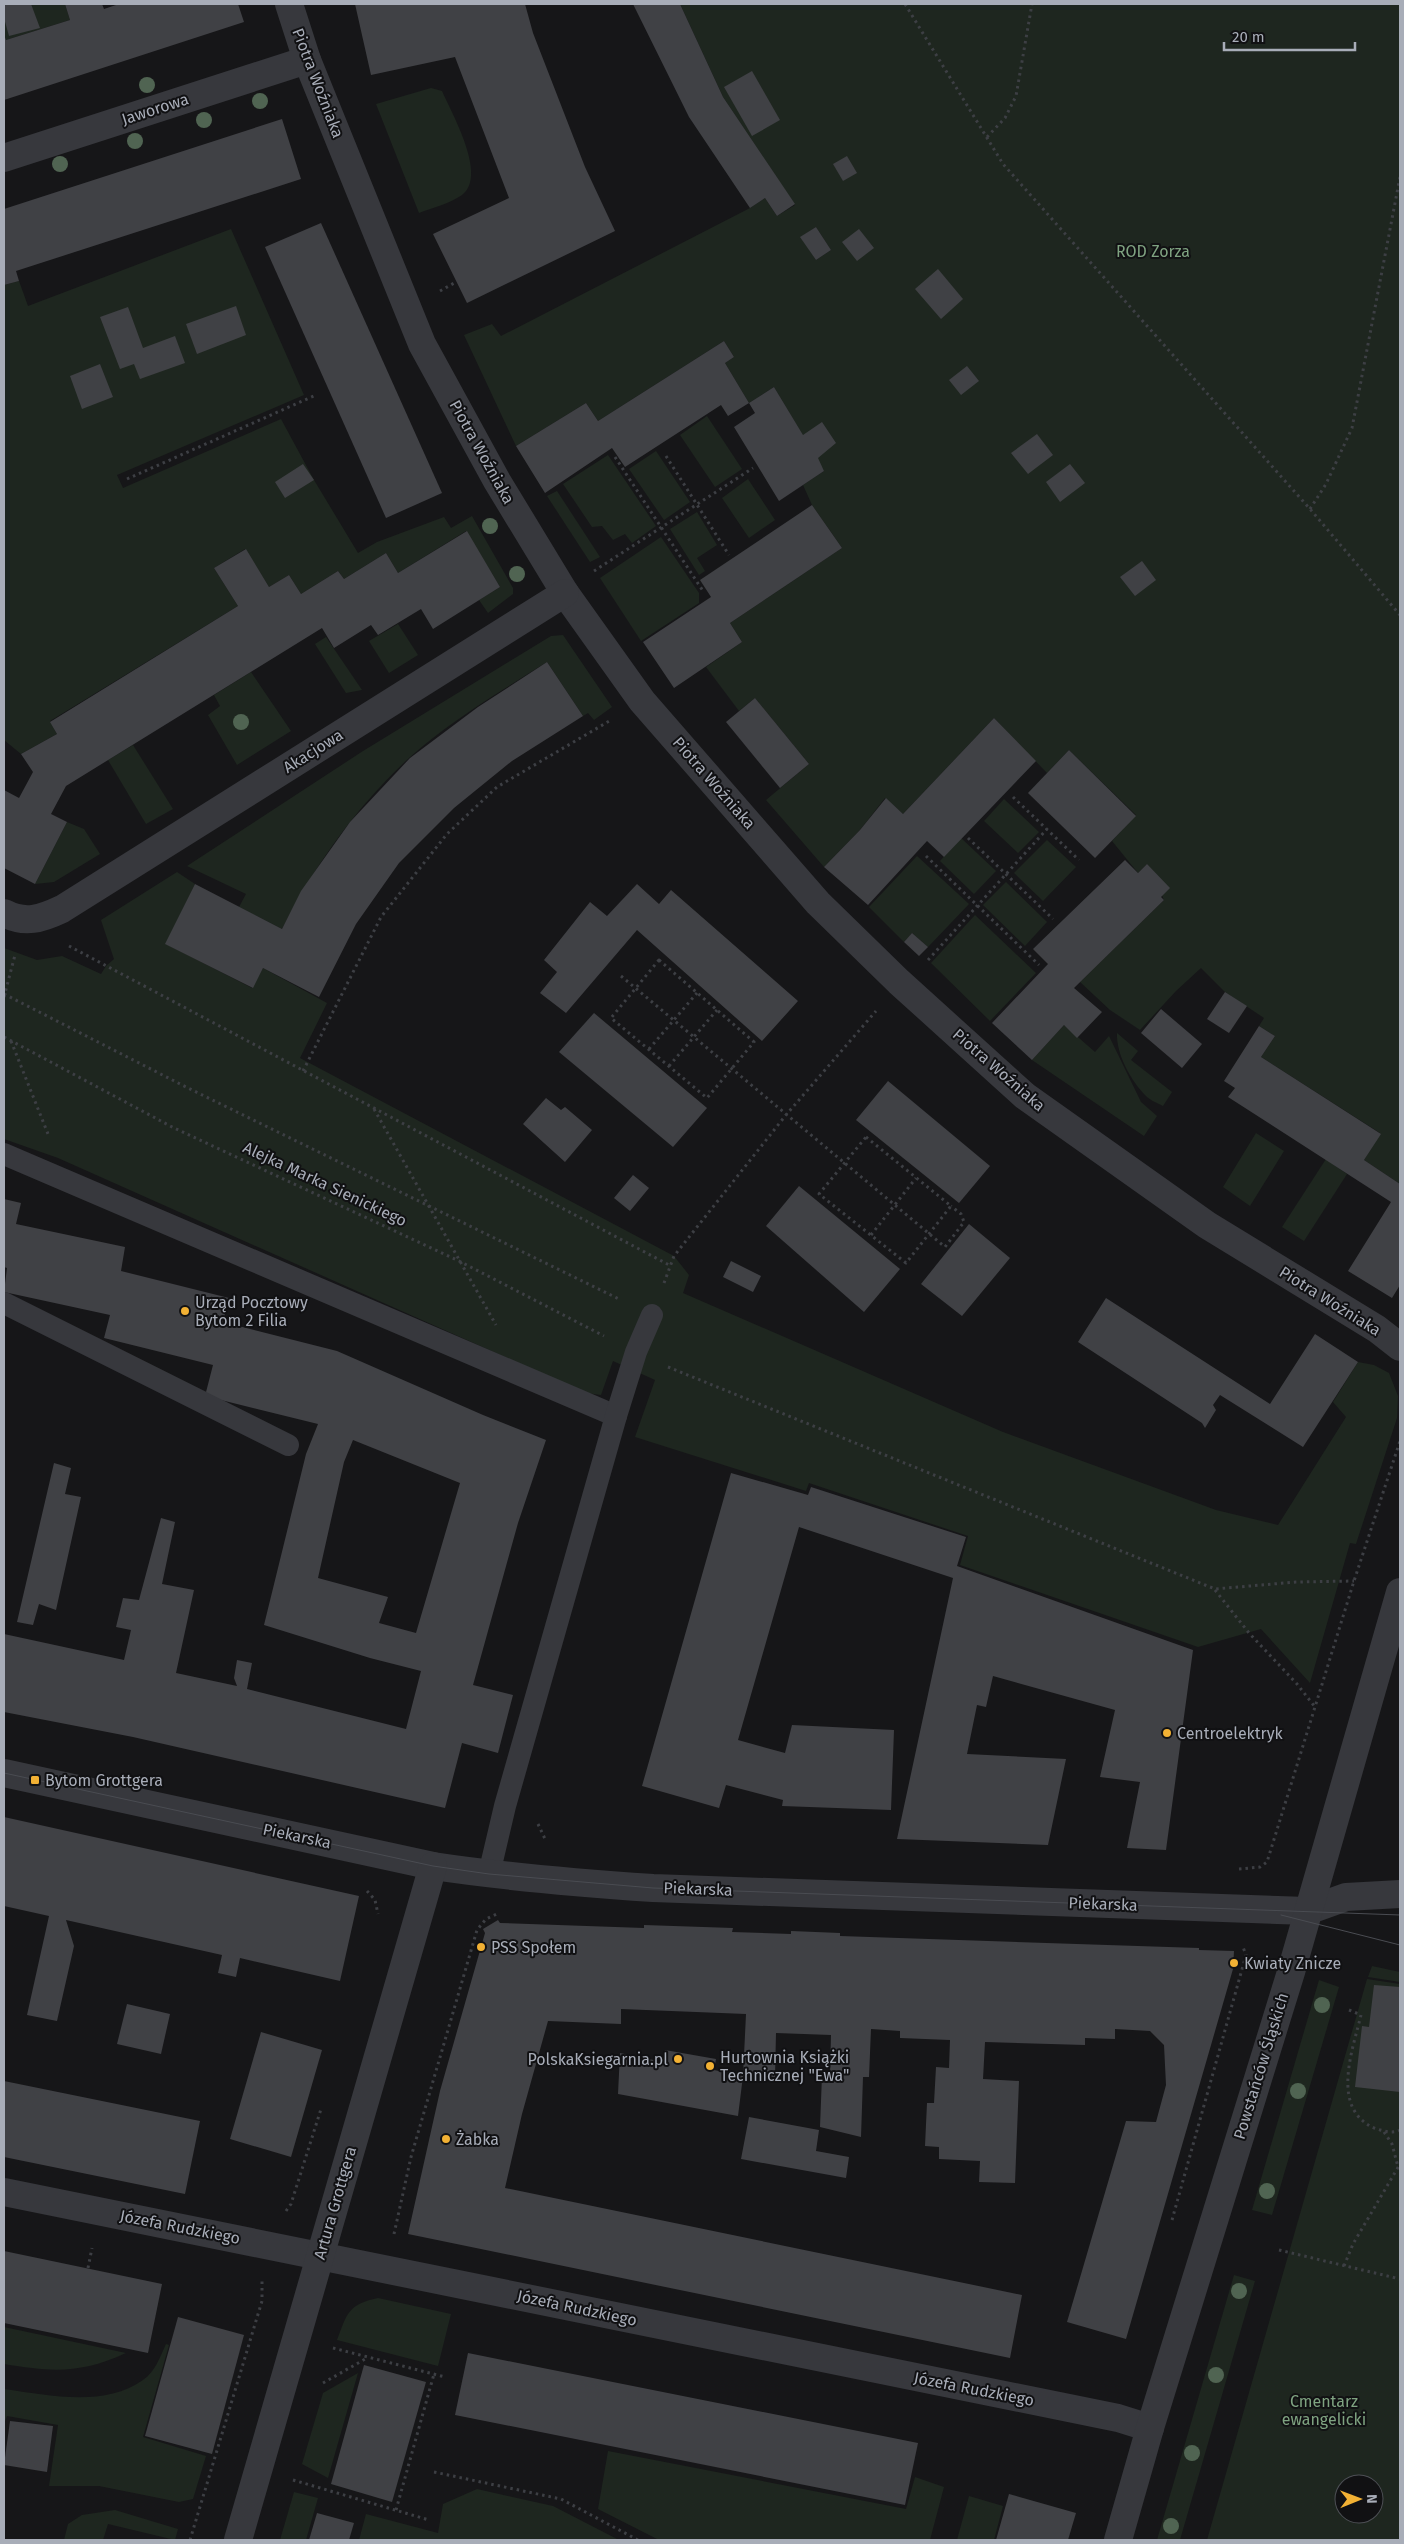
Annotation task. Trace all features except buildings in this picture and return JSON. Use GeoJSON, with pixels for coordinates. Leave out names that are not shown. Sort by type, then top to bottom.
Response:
{"type":"FeatureCollection","features":[{"type":"Feature","properties":{"kind":"street","name":"Piotra Woźniaka"},"geometry":{"type":"LineString","coordinates":[[289,4],[307,60],[422,344],[497,481],[565,593],[642,701],[818,903],[899,982],[1018,1089],[1206,1225],[1377,1329],[1400,1348]]}},
{"type":"Feature","properties":{"kind":"street","name":"Jaworowa"},"geometry":{"type":"LineString","coordinates":[[4,158],[307,60]]}},
{"type":"Feature","properties":{"kind":"street","name":"Akacjowa"},"geometry":{"type":"LineString","coordinates":[[4,913],[13,918],[39,920],[62,909],[565,593]]}},
{"type":"Feature","properties":{"kind":"street","name":"Powstańców Śląskich"},"geometry":{"type":"LineString","coordinates":[[1118,2540],[1150,2428],[1291,1972],[1400,1592]]}},
{"type":"Feature","properties":{"kind":"street","name":"Piekarska"},"geometry":{"type":"LineString","coordinates":[[4,1773],[433,1866],[489,1874],[654,1888],[1307,1911],[1346,1897],[1400,1894]]}},
{"type":"Feature","properties":{"kind":"street","name":"Artura Grottgera"},"geometry":{"type":"LineString","coordinates":[[238,2540],[433,1866]]}},
{"type":"Feature","properties":{"kind":"street","name":"Józefa Rudzkiego"},"geometry":{"type":"LineString","coordinates":[[4,2192],[1118,2418],[1150,2428]]}},
{"type":"Feature","properties":{"kind":"lane"},"geometry":{"type":"LineString","coordinates":[[4,1154],[616,1416]]}},
{"type":"Feature","properties":{"kind":"lane"},"geometry":{"type":"LineString","coordinates":[[4,1303],[288,1445]]}},
{"type":"Feature","properties":{"kind":"lane"},"geometry":{"type":"LineString","coordinates":[[489,1874],[505,1806],[616,1416],[636,1352],[652,1315]]}},
{"type":"Feature","properties":{"kind":"path"},"geometry":{"type":"LineString","coordinates":[[905,4],[1004,164],[1310,509],[1400,615]]}},
{"type":"Feature","properties":{"kind":"path"},"geometry":{"type":"LineString","coordinates":[[987,137],[1005,118],[1016,96],[1032,4]]}},
{"type":"Feature","properties":{"kind":"path"},"geometry":{"type":"LineString","coordinates":[[1310,509],[1326,484],[1352,428],[1400,176]]}},
{"type":"Feature","properties":{"kind":"path"},"geometry":{"type":"LineString","coordinates":[[438,292],[456,282]]}},
{"type":"Feature","properties":{"kind":"path"},"geometry":{"type":"LineString","coordinates":[[126,479],[316,395]]}},
{"type":"Feature","properties":{"kind":"path"},"geometry":{"type":"LineString","coordinates":[[666,456],[729,555]]}},
{"type":"Feature","properties":{"kind":"path"},"geometry":{"type":"LineString","coordinates":[[615,457],[703,591]]}},
{"type":"Feature","properties":{"kind":"path"},"geometry":{"type":"LineString","coordinates":[[591,572],[753,468]]}},
{"type":"Feature","properties":{"kind":"path"},"geometry":{"type":"LineString","coordinates":[[303,1071],[381,917],[447,834],[497,787],[616,717]]}},
{"type":"Feature","properties":{"kind":"path"},"geometry":{"type":"LineString","coordinates":[[1013,797],[1079,860]]}},
{"type":"Feature","properties":{"kind":"path"},"geometry":{"type":"LineString","coordinates":[[927,960],[1047,829]]}},
{"type":"Feature","properties":{"kind":"path"},"geometry":{"type":"LineString","coordinates":[[968,838],[1053,919]]}},
{"type":"Feature","properties":{"kind":"path"},"geometry":{"type":"LineString","coordinates":[[926,856],[1039,965]]}},
{"type":"Feature","properties":{"kind":"path"},"geometry":{"type":"LineString","coordinates":[[66,944],[671,1266]]}},
{"type":"Feature","properties":{"kind":"path"},"geometry":{"type":"LineString","coordinates":[[16,954],[4,995],[188,1088],[652,1315],[674,1256],[786,1115],[878,1009]]}},
{"type":"Feature","properties":{"kind":"path"},"geometry":{"type":"LineString","coordinates":[[659,960],[754,1042],[707,1098],[611,1018],[635,988],[659,960]]}},
{"type":"Feature","properties":{"kind":"path"},"geometry":{"type":"LineString","coordinates":[[621,976],[786,1115],[844,1163],[895,1205],[929,1234],[945,1247],[964,1222],[961,1214],[866,1137],[844,1163],[819,1194],[906,1263],[929,1234],[951,1206]]}},
{"type":"Feature","properties":{"kind":"path"},"geometry":{"type":"LineString","coordinates":[[649,1049],[697,993]]}},
{"type":"Feature","properties":{"kind":"path"},"geometry":{"type":"LineString","coordinates":[[669,1066],[716,1010]]}},
{"type":"Feature","properties":{"kind":"path","name":"Alejka Marka Sienickiego"},"geometry":{"type":"LineString","coordinates":[[4,1037],[174,1128],[460,1261],[636,1352],[1215,1589]]}},
{"type":"Feature","properties":{"kind":"path"},"geometry":{"type":"LineString","coordinates":[[10,1040],[58,1158],[63,1178]]}},
{"type":"Feature","properties":{"kind":"path"},"geometry":{"type":"LineString","coordinates":[[373,1108],[524,1376]]}},
{"type":"Feature","properties":{"kind":"path"},"geometry":{"type":"LineString","coordinates":[[871,1235],[916,1178]]}},
{"type":"Feature","properties":{"kind":"path"},"geometry":{"type":"LineString","coordinates":[[667,1374],[669,1367]]}},
{"type":"Feature","properties":{"kind":"path"},"geometry":{"type":"LineString","coordinates":[[1230,1869],[1260,1867],[1268,1862],[1354,1581],[1400,1441]]}},
{"type":"Feature","properties":{"kind":"path"},"geometry":{"type":"LineString","coordinates":[[1215,1589],[1296,1582],[1354,1581]]}},
{"type":"Feature","properties":{"kind":"path"},"geometry":{"type":"LineString","coordinates":[[1215,1589],[1249,1633],[1297,1684],[1315,1707]]}},
{"type":"Feature","properties":{"kind":"path"},"geometry":{"type":"LineString","coordinates":[[537,1819],[545,1840],[552,1843]]}},
{"type":"Feature","properties":{"kind":"path"},"geometry":{"type":"LineString","coordinates":[[366,1889],[375,1900],[378,1917]]}},
{"type":"Feature","properties":{"kind":"path"},"geometry":{"type":"LineString","coordinates":[[392,2244],[411,2157],[477,1930],[486,1919],[495,1914],[505,1914]]}},
{"type":"Feature","properties":{"kind":"path"},"geometry":{"type":"LineString","coordinates":[[1172,2223],[1246,1955],[1244,1948],[1239,1943]]}},
{"type":"Feature","properties":{"kind":"path"},"geometry":{"type":"LineString","coordinates":[[1349,2010],[1361,2015],[1347,2076],[1351,2104],[1361,2118],[1372,2126],[1394,2133],[1400,2130]]}},
{"type":"Feature","properties":{"kind":"path"},"geometry":{"type":"LineString","coordinates":[[283,2214],[291,2204],[323,2101]]}},
{"type":"Feature","properties":{"kind":"path"},"geometry":{"type":"LineString","coordinates":[[1344,2266],[1352,2244],[1399,2166],[1392,2144],[1384,2131]]}},
{"type":"Feature","properties":{"kind":"path"},"geometry":{"type":"LineString","coordinates":[[88,2268],[93,2244]]}},
{"type":"Feature","properties":{"kind":"path"},"geometry":{"type":"LineString","coordinates":[[1279,2250],[1400,2279]]}},
{"type":"Feature","properties":{"kind":"path"},"geometry":{"type":"LineString","coordinates":[[190,2540],[262,2302],[263,2291],[260,2274]]}},
{"type":"Feature","properties":{"kind":"path"},"geometry":{"type":"LineString","coordinates":[[327,2355],[332,2339]]}},
{"type":"Feature","properties":{"kind":"path"},"geometry":{"type":"LineString","coordinates":[[330,2347],[444,2378]]}},
{"type":"Feature","properties":{"kind":"path"},"geometry":{"type":"LineString","coordinates":[[320,2378],[318,2386],[368,2357]]}},
{"type":"Feature","properties":{"kind":"path"},"geometry":{"type":"LineString","coordinates":[[396,2510],[434,2374]]}},
{"type":"Feature","properties":{"kind":"path"},"geometry":{"type":"LineString","coordinates":[[434,2472],[561,2499],[638,2540]]}},
{"type":"Feature","properties":{"kind":"path"},"geometry":{"type":"LineString","coordinates":[[288,2488],[290,2479],[430,2520]]}},
{"type":"Feature","properties":{"kind":"green space"},"geometry":{"type":"Polygon","coordinates":[[[4,4],[65,4],[70,20],[6,40],[4,33],[4,4]]]}},
{"type":"Feature","properties":{"kind":"green space","name":"ROD Zorza"},"geometry":{"type":"Polygon","coordinates":[[[680,4],[1400,4],[1400,1184],[1364,1160],[1380,1133],[1261,1057],[1275,1036],[1259,1026],[1264,1018],[1225,992],[1201,968],[1176,991],[1140,1030],[1110,1010],[1080,982],[1164,900],[1147,864],[1138,873],[1112,841],[1136,815],[1069,750],[1047,773],[994,718],[903,814],[885,798],[860,830],[824,867],[766,800],[809,764],[755,698],[739,711],[706,667],[742,642],[730,623],[842,548],[812,505],[803,485],[824,471],[774,387],[749,403],[725,363],[734,357],[724,341],[598,421],[586,403],[516,446],[464,335],[492,324],[501,336],[750,208],[765,198],[777,216],[795,205],[723,97],[680,4]],[[816,227],[801,237],[816,260],[831,250],[816,227]]]}},
{"type":"Feature","properties":{"kind":"green space"},"geometry":{"type":"Polygon","coordinates":[[[431,88],[442,91],[460,129],[470,160],[471,174],[469,186],[458,198],[419,213],[376,104],[431,88]]]}},
{"type":"Feature","properties":{"kind":"green space"},"geometry":{"type":"Polygon","coordinates":[[[231,229],[304,395],[117,475],[123,488],[281,419],[314,480],[358,553],[377,542],[444,517],[451,528],[472,516],[513,588],[513,594],[488,613],[479,600],[500,587],[466,531],[398,573],[386,553],[344,579],[338,571],[301,594],[289,575],[269,587],[245,549],[214,568],[238,606],[50,721],[57,734],[21,754],[4,740],[4,285],[19,281],[28,306],[231,229]]]}},
{"type":"Feature","properties":{"kind":"green space"},"geometry":{"type":"Polygon","coordinates":[[[707,416],[742,469],[715,487],[680,435],[707,416]]]}},
{"type":"Feature","properties":{"kind":"green space"},"geometry":{"type":"Polygon","coordinates":[[[656,451],[690,502],[664,520],[629,469],[656,451]]]}},
{"type":"Feature","properties":{"kind":"green space"},"geometry":{"type":"Polygon","coordinates":[[[608,455],[656,526],[632,543],[625,534],[613,540],[602,526],[592,527],[563,484],[608,455]]]}},
{"type":"Feature","properties":{"kind":"green space"},"geometry":{"type":"Polygon","coordinates":[[[748,479],[775,520],[749,538],[722,498],[748,479]]]}},
{"type":"Feature","properties":{"kind":"green space"},"geometry":{"type":"Polygon","coordinates":[[[557,491],[600,557],[590,562],[547,496],[557,491]]]}},
{"type":"Feature","properties":{"kind":"green space"},"geometry":{"type":"Polygon","coordinates":[[[697,512],[717,545],[697,558],[705,571],[699,575],[670,529],[697,512]]]}},
{"type":"Feature","properties":{"kind":"green space"},"geometry":{"type":"Polygon","coordinates":[[[661,537],[699,593],[699,603],[641,641],[600,578],[661,537]]]}},
{"type":"Feature","properties":{"kind":"green space"},"geometry":{"type":"Polygon","coordinates":[[[398,624],[418,655],[389,673],[369,641],[398,624]]]}},
{"type":"Feature","properties":{"kind":"green space"},"geometry":{"type":"Polygon","coordinates":[[[563,635],[612,707],[594,720],[588,713],[583,716],[547,662],[476,707],[425,744],[372,796],[338,838],[308,882],[282,929],[239,907],[246,894],[187,866],[363,751],[551,636],[563,635]]]}},
{"type":"Feature","properties":{"kind":"green space"},"geometry":{"type":"Polygon","coordinates":[[[326,637],[362,690],[346,693],[315,644],[326,637]]]}},
{"type":"Feature","properties":{"kind":"green space"},"geometry":{"type":"Polygon","coordinates":[[[251,672],[291,731],[237,765],[208,715],[220,706],[214,695],[251,672]]]}},
{"type":"Feature","properties":{"kind":"green space"},"geometry":{"type":"Polygon","coordinates":[[[133,745],[173,809],[146,824],[108,760],[133,745]]]}},
{"type":"Feature","properties":{"kind":"green space"},"geometry":{"type":"Polygon","coordinates":[[[1004,799],[1039,832],[1018,853],[984,821],[1004,799]]]}},
{"type":"Feature","properties":{"kind":"green space"},"geometry":{"type":"Polygon","coordinates":[[[67,822],[84,829],[100,854],[54,882],[35,884],[67,822]]]}},
{"type":"Feature","properties":{"kind":"green space"},"geometry":{"type":"Polygon","coordinates":[[[961,838],[996,871],[974,894],[940,861],[961,838]]]}},
{"type":"Feature","properties":{"kind":"green space"},"geometry":{"type":"Polygon","coordinates":[[[1047,840],[1076,867],[1043,901],[1014,873],[1047,840]]]}},
{"type":"Feature","properties":{"kind":"green space"},"geometry":{"type":"Polygon","coordinates":[[[917,856],[969,904],[928,947],[912,933],[904,942],[869,907],[917,856]]]}},
{"type":"Feature","properties":{"kind":"green space"},"geometry":{"type":"Polygon","coordinates":[[[177,872],[195,884],[166,944],[252,988],[263,968],[327,1003],[300,1058],[674,1256],[689,1275],[683,1293],[1003,1432],[1216,1510],[1278,1525],[1346,1417],[1333,1402],[1358,1362],[1374,1365],[1389,1373],[1398,1396],[1397,1418],[1356,1544],[1350,1543],[1310,1683],[1261,1629],[1198,1647],[960,1565],[968,1536],[809,1483],[806,1491],[635,1437],[655,1380],[613,1361],[601,1395],[586,1393],[58,1158],[4,1139],[4,948],[37,960],[62,956],[101,974],[114,959],[101,920],[177,872]]]}},
{"type":"Feature","properties":{"kind":"green space"},"geometry":{"type":"Polygon","coordinates":[[[1006,882],[1047,922],[1025,946],[983,905],[1006,882]]]}},
{"type":"Feature","properties":{"kind":"green space"},"geometry":{"type":"Polygon","coordinates":[[[975,915],[1036,973],[990,1021],[931,963],[975,915]]]}},
{"type":"Feature","properties":{"kind":"green space"},"geometry":{"type":"Polygon","coordinates":[[[1064,1025],[1095,1052],[1109,1036],[1141,1102],[1157,1116],[1144,1136],[1032,1060],[1064,1025]]]}},
{"type":"Feature","properties":{"kind":"green space"},"geometry":{"type":"Polygon","coordinates":[[[1117,1033],[1138,1051],[1131,1060],[1172,1092],[1163,1106],[1146,1096],[1135,1083],[1119,1050],[1117,1033]]]}},
{"type":"Feature","properties":{"kind":"green space"},"geometry":{"type":"Polygon","coordinates":[[[1256,1133],[1284,1151],[1250,1206],[1223,1187],[1256,1133]]]}},
{"type":"Feature","properties":{"kind":"green space"},"geometry":{"type":"Polygon","coordinates":[[[1326,1159],[1347,1174],[1304,1241],[1282,1227],[1326,1159]]]}},
{"type":"Feature","properties":{"kind":"green space"},"geometry":{"type":"Polygon","coordinates":[[[1372,1966],[1400,1972],[1400,1982],[1368,1977],[1372,1966]]]}},
{"type":"Feature","properties":{"kind":"green space","name":"Cmentarz ewangelicki"},"geometry":{"type":"Polygon","coordinates":[[[1367,1979],[1400,1984],[1400,2540],[1207,2540],[1367,1979]]]}},
{"type":"Feature","properties":{"kind":"green space"},"geometry":{"type":"Polygon","coordinates":[[[1319,1980],[1339,1987],[1272,2215],[1252,2210],[1319,1980]]]}},
{"type":"Feature","properties":{"kind":"green space"},"geometry":{"type":"Polygon","coordinates":[[[1234,2275],[1255,2281],[1180,2540],[1157,2540],[1234,2275]]]}},
{"type":"Feature","properties":{"kind":"green space"},"geometry":{"type":"Polygon","coordinates":[[[378,2298],[451,2314],[438,2366],[337,2340],[346,2317],[354,2307],[368,2300],[378,2298]]]}},
{"type":"Feature","properties":{"kind":"green space"},"geometry":{"type":"Polygon","coordinates":[[[4,2327],[126,2353],[110,2360],[80,2368],[52,2370],[4,2364],[4,2327]]]}},
{"type":"Feature","properties":{"kind":"green space"},"geometry":{"type":"Polygon","coordinates":[[[166,2344],[169,2345],[143,2437],[206,2456],[193,2499],[179,2502],[99,2486],[49,2486],[58,2425],[7,2416],[4,2424],[4,2389],[75,2397],[111,2394],[128,2389],[147,2377],[157,2364],[166,2344]]]}},
{"type":"Feature","properties":{"kind":"green space"},"geometry":{"type":"Polygon","coordinates":[[[358,2373],[328,2478],[302,2464],[323,2393],[358,2373]]]}},
{"type":"Feature","properties":{"kind":"green space"},"geometry":{"type":"Polygon","coordinates":[[[608,2451],[906,2509],[915,2477],[944,2487],[930,2540],[659,2540],[598,2509],[608,2451]]]}},
{"type":"Feature","properties":{"kind":"green space"},"geometry":{"type":"Polygon","coordinates":[[[477,2489],[553,2506],[619,2540],[359,2540],[366,2514],[438,2533],[443,2504],[477,2489]]]}},
{"type":"Feature","properties":{"kind":"green space"},"geometry":{"type":"Polygon","coordinates":[[[294,2492],[318,2498],[306,2540],[280,2540],[294,2492]]]}},
{"type":"Feature","properties":{"kind":"green space"},"geometry":{"type":"Polygon","coordinates":[[[969,2496],[1003,2506],[994,2540],[957,2540],[969,2496]]]}},
{"type":"Feature","properties":{"kind":"green space"},"geometry":{"type":"Polygon","coordinates":[[[115,2510],[178,2529],[175,2540],[108,2524],[103,2540],[64,2540],[68,2524],[82,2515],[115,2510]]]}},
{"type":"Feature","properties":{"kind":"tram line"},"geometry":{"type":"LineString","coordinates":[[4,1773],[433,1866],[489,1874],[653,1888],[1400,1915]]}},
{"type":"Feature","properties":{"kind":"tram line"},"geometry":{"type":"LineString","coordinates":[[1281,1915],[1400,1945]]}},
{"type":"Feature","properties":{"kind":"place","name":"Urząd Pocztowy Bytom 2 Filia"},"geometry":{"type":"Point","coordinates":[185,1311]}},
{"type":"Feature","properties":{"kind":"place","name":"Centroelektryk"},"geometry":{"type":"Point","coordinates":[1167,1733]}},
{"type":"Feature","properties":{"kind":"place","name":"Bytom Grottgera"},"geometry":{"type":"Point","coordinates":[35,1780]}},
{"type":"Feature","properties":{"kind":"place","name":"PSS Społem"},"geometry":{"type":"Point","coordinates":[481,1947]}},
{"type":"Feature","properties":{"kind":"place","name":"Kwiaty Znicze"},"geometry":{"type":"Point","coordinates":[1234,1963]}},
{"type":"Feature","properties":{"kind":"place","name":"PolskaKsiegarnia.pl"},"geometry":{"type":"Point","coordinates":[678,2059]}},
{"type":"Feature","properties":{"kind":"place","name":"Hurtownia Książki Technicznej \"Ewa\""},"geometry":{"type":"Point","coordinates":[710,2066]}},
{"type":"Feature","properties":{"kind":"place","name":"Żabka"},"geometry":{"type":"Point","coordinates":[446,2139]}}]}
